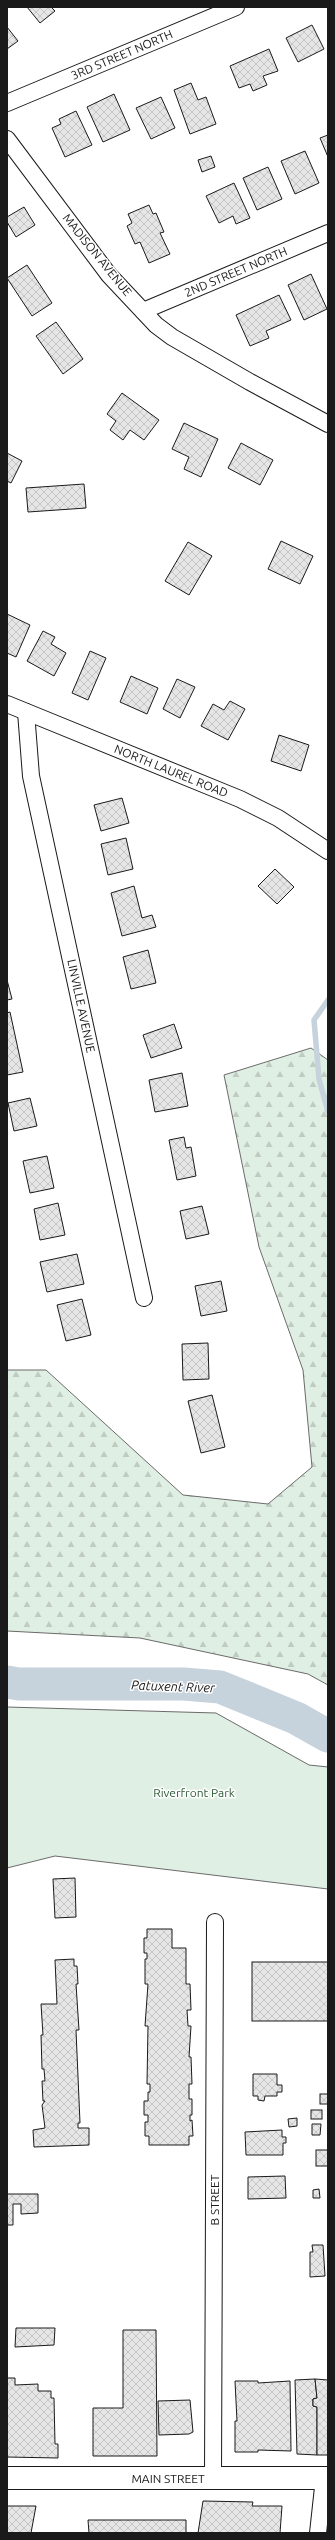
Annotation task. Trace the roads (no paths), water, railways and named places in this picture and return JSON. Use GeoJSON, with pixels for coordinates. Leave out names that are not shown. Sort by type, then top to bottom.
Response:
{"type":"FeatureCollection","features":[{"type":"Feature","properties":{"kind":"street","name":"3RD STREET NORTH"},"geometry":{"type":"LineString","coordinates":[[7,103],[236,7]]}},
{"type":"Feature","properties":{"kind":"street","name":"MADISON AVENUE"},"geometry":{"type":"LineString","coordinates":[[7,139],[109,274],[143,311],[172,337],[328,424]]}},
{"type":"Feature","properties":{"kind":"street","name":"2ND STREET NORTH"},"geometry":{"type":"LineString","coordinates":[[143,311],[328,232]]}},
{"type":"Feature","properties":{"kind":"street","name":"NORTH LAUREL ROAD"},"geometry":{"type":"LineString","coordinates":[[7,704],[240,799],[278,818],[328,851]]}},
{"type":"Feature","properties":{"kind":"street","name":"LINVILLE AVENUE"},"geometry":{"type":"LineString","coordinates":[[26,712],[31,776],[144,1298]]}},
{"type":"Feature","properties":{"kind":"street","name":"B STREET"},"geometry":{"type":"LineString","coordinates":[[213,2479],[216,1922]]}},
{"type":"Feature","properties":{"kind":"street","name":"MAIN STREET"},"geometry":{"type":"LineString","coordinates":[[7,2478],[326,2478]]}},
{"type":"Feature","properties":{"kind":"street"},"geometry":{"type":"LineString","coordinates":[[318,2533],[326,2478]]}},
{"type":"Feature","properties":{"kind":"waterway"},"geometry":{"type":"LineString","coordinates":[[328,1000],[314,1020],[319,1079],[328,1112]]}},
{"type":"Feature","properties":{"kind":"waterway","name":"Patuxent River"},"geometry":{"type":"LineString","coordinates":[[7,1682],[19,1684],[184,1684],[220,1687],[296,1718],[328,1736]]}},
{"type":"Feature","properties":{"kind":"park label","name":"Riverfront Park"},"geometry":{"type":"Point","coordinates":[194,1793]}}]}
